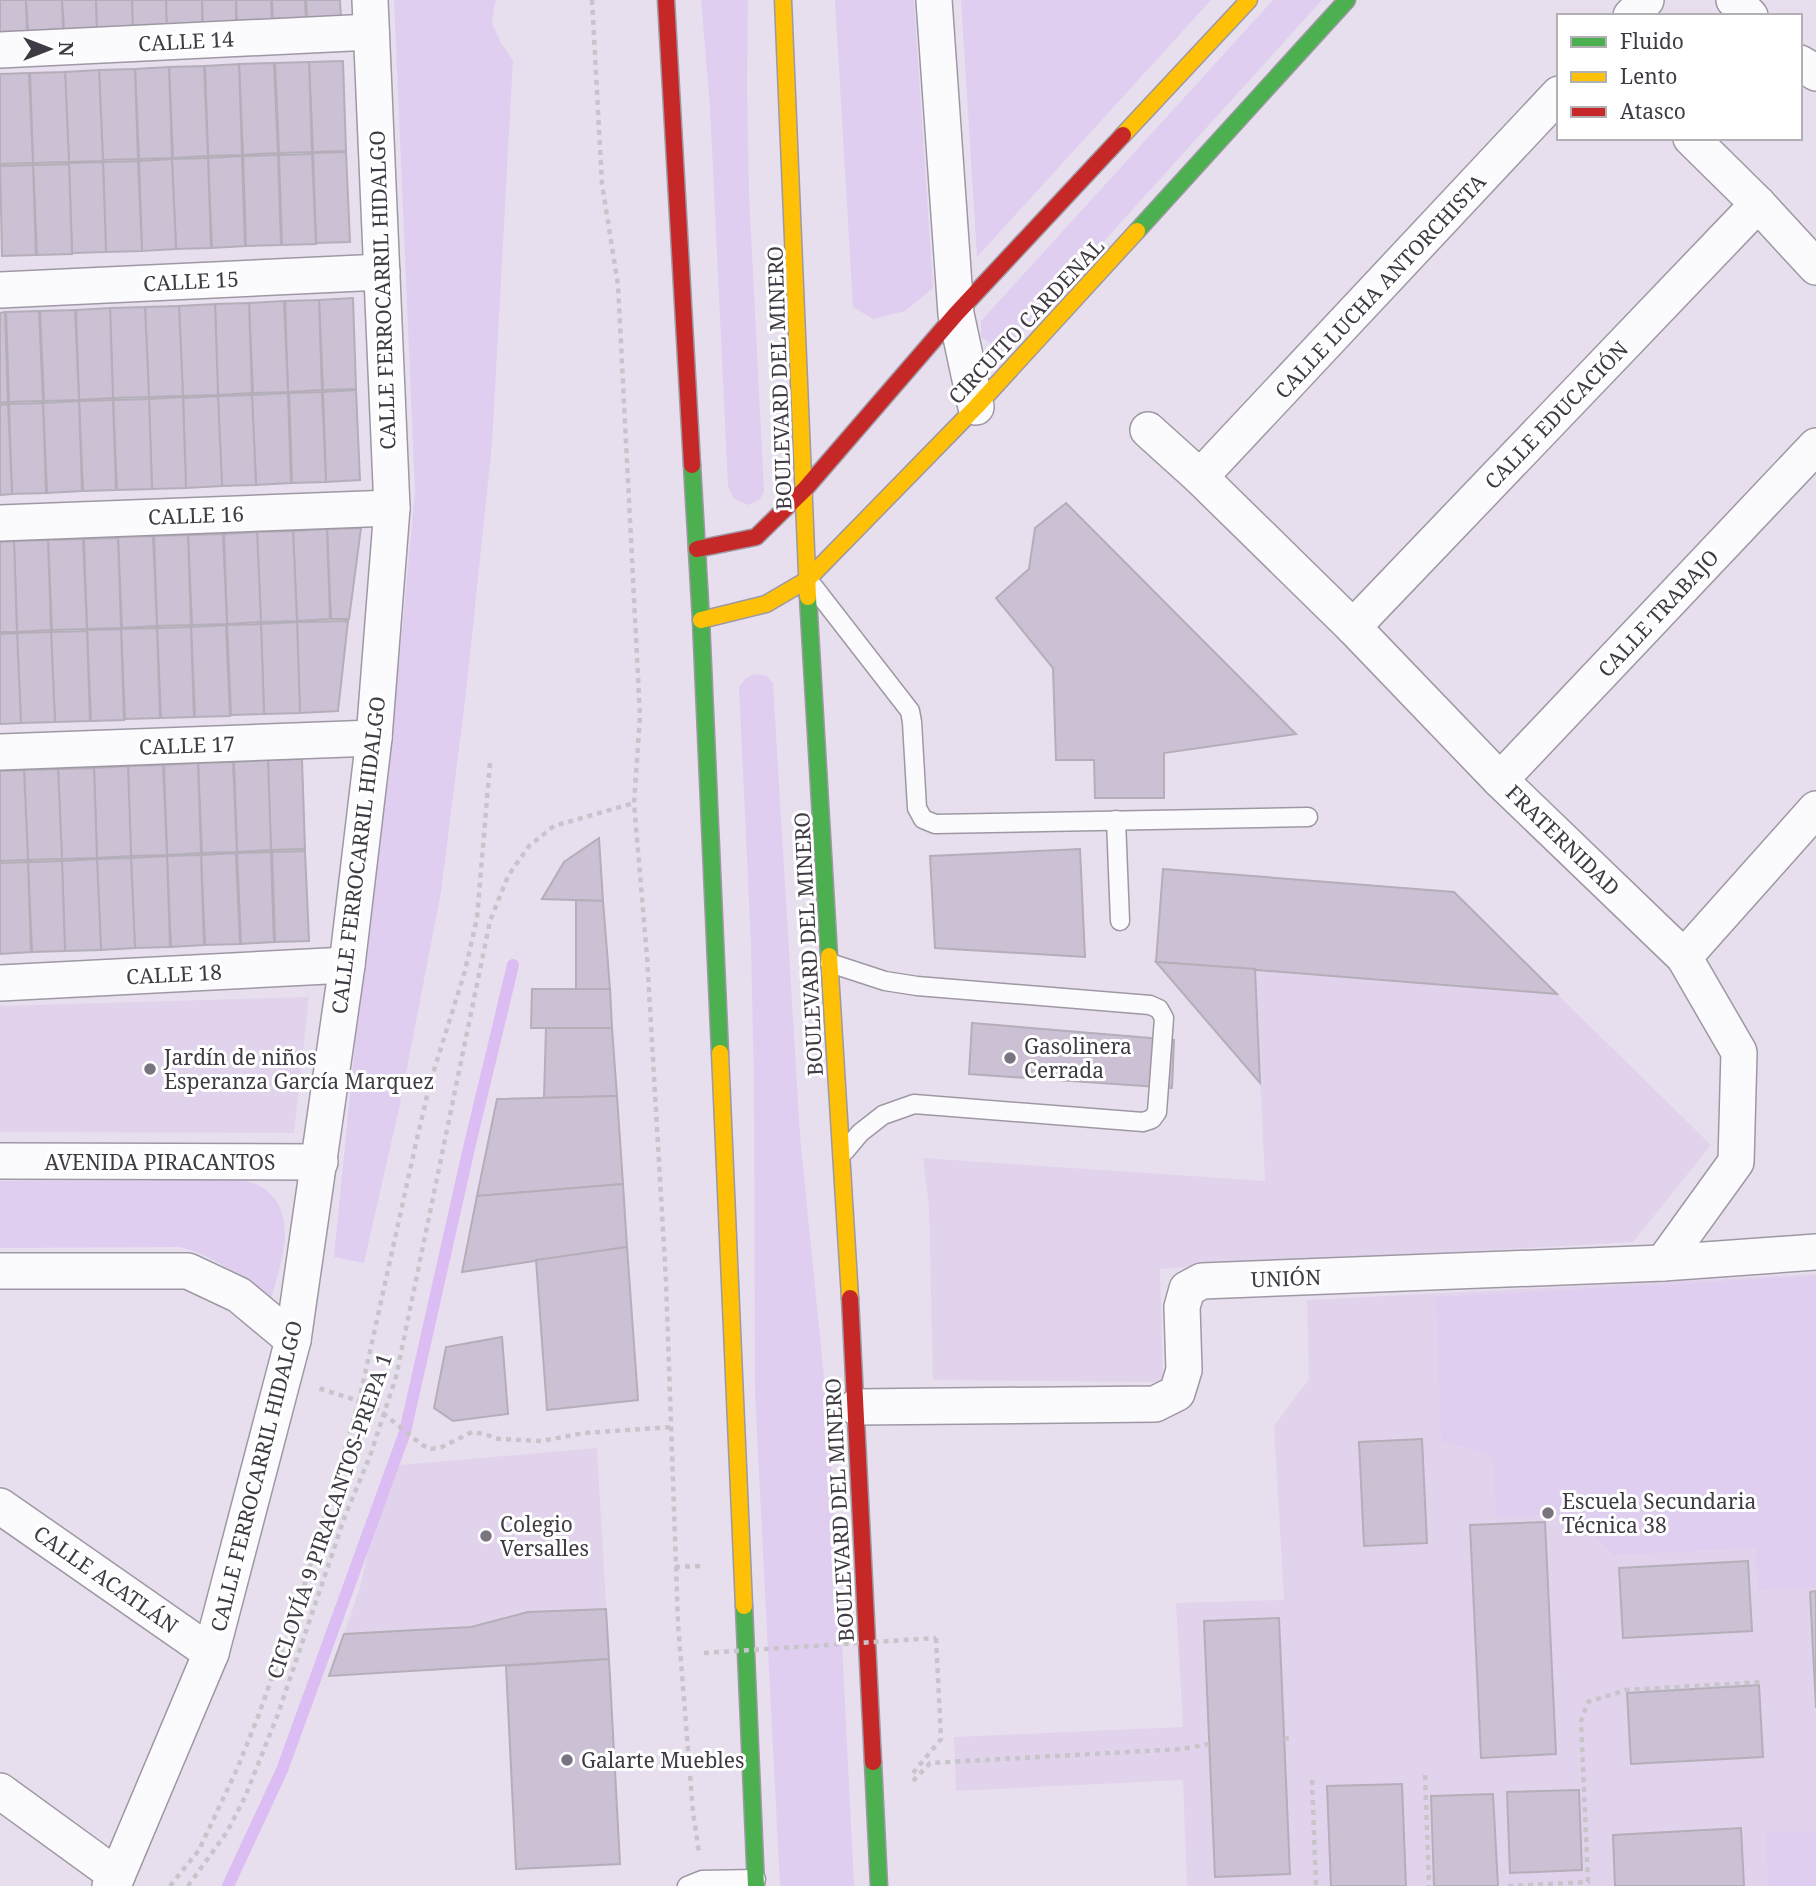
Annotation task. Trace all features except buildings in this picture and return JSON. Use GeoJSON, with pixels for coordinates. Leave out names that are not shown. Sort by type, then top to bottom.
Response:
{"type":"FeatureCollection","features":[{"type":"Feature","properties":{"kind":"main road"},"geometry":{"type":"LineString","coordinates":[[666,0],[701,620],[756,1883]]}},
{"type":"Feature","properties":{"kind":"main road","name":"BOULEVARD DEL MINERO"},"geometry":{"type":"LineString","coordinates":[[783,0],[807,580],[856,1407],[879,1886]]}},
{"type":"Feature","properties":{"kind":"main road"},"geometry":{"type":"LineString","coordinates":[[697,549],[756,537],[805,489],[956,314],[1249,0]]}},
{"type":"Feature","properties":{"kind":"main road","name":"CIRCUITO CARDENAL"},"geometry":{"type":"LineString","coordinates":[[701,620],[766,604],[807,580],[976,407],[1347,0]]}},
{"type":"Feature","properties":{"kind":"street"},"geometry":{"type":"LineString","coordinates":[[934,0],[956,314],[976,407]]}},
{"type":"Feature","properties":{"kind":"street"},"geometry":{"type":"LineString","coordinates":[[1633,14],[1646,0]]}},
{"type":"Feature","properties":{"kind":"street"},"geometry":{"type":"LineString","coordinates":[[1734,0],[1749,14]]}},
{"type":"Feature","properties":{"kind":"street","name":"CALLE 14"},"geometry":{"type":"LineString","coordinates":[[0,50],[371,16]]}},
{"type":"Feature","properties":{"kind":"street","name":"CALLE FERROCARRIL HIDALGO"},"geometry":{"type":"LineString","coordinates":[[113,1881],[211,1653],[293,1339],[320,1162],[374,738],[392,508],[371,16]]}},
{"type":"Feature","properties":{"kind":"street","name":"CALLE LUCHA ANTORCHISTA"},"geometry":{"type":"LineString","coordinates":[[1200,477],[1557,96]]}},
{"type":"Feature","properties":{"kind":"street"},"geometry":{"type":"LineString","coordinates":[[1694,140],[1816,267]]}},
{"type":"Feature","properties":{"kind":"street","name":"CALLE EDUCACIÓN"},"geometry":{"type":"LineString","coordinates":[[1353,627],[1758,204]]}},
{"type":"Feature","properties":{"kind":"street","name":"CALLE 15"},"geometry":{"type":"LineString","coordinates":[[0,289],[382,272]]}},
{"type":"Feature","properties":{"kind":"street","name":"FRATERNIDAD"},"geometry":{"type":"LineString","coordinates":[[1149,430],[1353,627],[1500,780],[1684,957],[1739,1052],[1736,1162],[1663,1263]]}},
{"type":"Feature","properties":{"kind":"street","name":"CALLE TRABAJO"},"geometry":{"type":"LineString","coordinates":[[1500,780],[1816,446]]}},
{"type":"Feature","properties":{"kind":"street","name":"CALLE 16"},"geometry":{"type":"LineString","coordinates":[[0,523],[392,508]]}},
{"type":"Feature","properties":{"kind":"street","name":"CALLE 17"},"geometry":{"type":"LineString","coordinates":[[0,752],[374,738]]}},
{"type":"Feature","properties":{"kind":"street"},"geometry":{"type":"LineString","coordinates":[[1684,957],[1816,809]]}},
{"type":"Feature","properties":{"kind":"street","name":"CALLE 18"},"geometry":{"type":"LineString","coordinates":[[0,983],[347,965]]}},
{"type":"Feature","properties":{"kind":"street","name":"AVENIDA PIRACANTOS"},"geometry":{"type":"LineString","coordinates":[[0,1161],[320,1162]]}},
{"type":"Feature","properties":{"kind":"street","name":"UNIÓN"},"geometry":{"type":"LineString","coordinates":[[856,1407],[1155,1404],[1177,1393],[1184,1370],[1182,1307],[1187,1289],[1202,1281],[1663,1263],[1816,1252]]}},
{"type":"Feature","properties":{"kind":"street"},"geometry":{"type":"LineString","coordinates":[[0,1271],[188,1271],[239,1295],[293,1339]]}},
{"type":"Feature","properties":{"kind":"street","name":"CALLE ACATLÁN"},"geometry":{"type":"LineString","coordinates":[[0,1506],[211,1653]]}},
{"type":"Feature","properties":{"kind":"street"},"geometry":{"type":"LineString","coordinates":[[0,1791],[113,1881]]}},
{"type":"Feature","properties":{"kind":"lane"},"geometry":{"type":"LineString","coordinates":[[807,580],[910,711],[917,808],[923,819],[935,824],[1308,817]]}},
{"type":"Feature","properties":{"kind":"lane"},"geometry":{"type":"LineString","coordinates":[[1116,820],[1120,921]]}},
{"type":"Feature","properties":{"kind":"lane"},"geometry":{"type":"LineString","coordinates":[[830,963],[885,981],[917,986],[1150,1004],[1159,1009],[1164,1018],[1157,1112],[1152,1119],[1143,1122],[914,1104],[883,1115],[860,1133],[841,1157]]}},
{"type":"Feature","properties":{"kind":"lane"},"geometry":{"type":"LineString","coordinates":[[694,1883],[756,1883]]}},
{"type":"Feature","properties":{"kind":"path"},"geometry":{"type":"LineString","coordinates":[[592,0],[602,184],[618,285],[640,716],[634,803],[647,957],[666,1268],[678,1624],[693,1812],[694,1883]]}},
{"type":"Feature","properties":{"kind":"path"},"geometry":{"type":"LineString","coordinates":[[491,763],[477,918],[465,971],[418,1131],[359,1401],[384,1414],[422,1445],[431,1449],[442,1447],[472,1432],[499,1439],[542,1441],[584,1433],[672,1427]]}},
{"type":"Feature","properties":{"kind":"path","name":"CICLOVÍA 9 PIRACANTOS-PREPA 1"},"geometry":{"type":"LineString","coordinates":[[188,1886],[227,1832],[245,1797],[278,1714],[345,1516],[370,1456],[396,1377],[491,920],[508,876],[530,846],[554,826],[634,803]]}},
{"type":"Feature","properties":{"kind":"path"},"geometry":{"type":"LineString","coordinates":[[676,1567],[701,1566]]}},
{"type":"Feature","properties":{"kind":"path"},"geometry":{"type":"LineString","coordinates":[[704,1653],[936,1638],[941,1739]]}},
{"type":"Feature","properties":{"kind":"path"},"geometry":{"type":"LineString","coordinates":[[1508,1886],[1588,1882],[1581,1721],[1588,1702],[1626,1690],[1763,1682]]}},
{"type":"Feature","properties":{"kind":"path"},"geometry":{"type":"LineString","coordinates":[[954,1761],[1182,1749],[1209,1744]]}},
{"type":"Feature","properties":{"kind":"path"},"geometry":{"type":"LineString","coordinates":[[1425,1775],[1429,1886]]}},
{"type":"Feature","properties":{"kind":"path"},"geometry":{"type":"LineString","coordinates":[[1312,1780],[1316,1886]]}},
{"type":"Feature","properties":{"kind":"shaded area"},"geometry":{"type":"Polygon","coordinates":[[[394,0],[497,0],[492,23],[513,60],[492,444],[466,693],[441,892],[400,1104],[364,1263],[334,1257],[355,1043],[400,653],[415,491],[394,0]]]}},
{"type":"Feature","properties":{"kind":"shaded area"},"geometry":{"type":"Polygon","coordinates":[[[701,0],[748,0],[749,194],[764,491],[760,499],[748,505],[734,499],[728,486],[710,107],[701,0]]]}},
{"type":"Feature","properties":{"kind":"shaded area"},"geometry":{"type":"Polygon","coordinates":[[[835,0],[914,0],[933,288],[905,311],[873,319],[853,307],[835,0]]]}},
{"type":"Feature","properties":{"kind":"shaded area"},"geometry":{"type":"Polygon","coordinates":[[[961,0],[1211,0],[977,257],[961,0]]]}},
{"type":"Feature","properties":{"kind":"shaded area"},"geometry":{"type":"Polygon","coordinates":[[[1273,0],[1322,0],[1010,345],[994,346],[981,337],[981,321],[1273,0]]]}},
{"type":"Feature","properties":{"kind":"shaded area"},"geometry":{"type":"Polygon","coordinates":[[[755,674],[767,676],[773,684],[800,1135],[837,1542],[854,1886],[780,1886],[755,1395],[751,945],[739,687],[746,678],[755,674]]]}},
{"type":"Feature","properties":{"kind":"shaded area"},"geometry":{"type":"Polygon","coordinates":[[[1255,969],[1557,994],[1711,1145],[1633,1242],[1160,1269],[1163,1382],[933,1380],[929,1208],[923,1158],[1265,1181],[1255,969]]]}},
{"type":"Feature","properties":{"kind":"shaded area","name":"Jardín de niños Esperanza García Marquez"},"geometry":{"type":"Polygon","coordinates":[[[309,997],[294,1133],[0,1132],[0,1006],[309,997]]]}},
{"type":"Feature","properties":{"kind":"shaded area"},"geometry":{"type":"Polygon","coordinates":[[[231,1178],[258,1185],[272,1195],[280,1208],[285,1237],[271,1299],[217,1262],[180,1247],[0,1248],[0,1181],[231,1178]]]}},
{"type":"Feature","properties":{"kind":"shaded area","name":"Escuela Secundaria Técnica 38"},"geometry":{"type":"Polygon","coordinates":[[[1816,1274],[1816,1886],[1187,1886],[1183,1780],[956,1791],[954,1737],[1183,1727],[1176,1603],[1284,1600],[1274,1426],[1309,1379],[1307,1300],[1816,1274]]]}},
{"type":"Feature","properties":{"kind":"shaded area"},"geometry":{"type":"Polygon","coordinates":[[[1816,1276],[1816,1587],[1758,1590],[1755,1548],[1614,1555],[1572,1515],[1497,1516],[1492,1455],[1441,1441],[1436,1297],[1816,1276]]]}},
{"type":"Feature","properties":{"kind":"shaded area","name":"Colegio Versalles"},"geometry":{"type":"Polygon","coordinates":[[[597,1448],[609,1659],[329,1676],[360,1588],[382,1483],[399,1465],[597,1448]]]}},
{"type":"Feature","properties":{"kind":"shaded area"},"geometry":{"type":"Polygon","coordinates":[[[1816,1831],[1816,1886],[1768,1886],[1766,1833],[1816,1831]]]}},
{"type":"Feature","properties":{"kind":"waterway"},"geometry":{"type":"LineString","coordinates":[[228,1886],[282,1770],[405,1432],[513,965]]}},
{"type":"Feature","properties":{"kind":"traffic: fast"},"geometry":{"type":"LineString","coordinates":[[1137,231],[1347,0]]}},
{"type":"Feature","properties":{"kind":"traffic: fast"},"geometry":{"type":"LineString","coordinates":[[692,465],[720,1053]]}},
{"type":"Feature","properties":{"kind":"traffic: fast"},"geometry":{"type":"LineString","coordinates":[[808,597],[829,956]]}},
{"type":"Feature","properties":{"kind":"traffic: fast"},"geometry":{"type":"LineString","coordinates":[[744,1606],[756,1886]]}},
{"type":"Feature","properties":{"kind":"traffic: fast"},"geometry":{"type":"LineString","coordinates":[[873,1762],[879,1886]]}},
{"type":"Feature","properties":{"kind":"traffic: slow"},"geometry":{"type":"LineString","coordinates":[[783,0],[808,597]]}},
{"type":"Feature","properties":{"kind":"traffic: slow"},"geometry":{"type":"LineString","coordinates":[[1123,135],[1249,0]]}},
{"type":"Feature","properties":{"kind":"traffic: slow"},"geometry":{"type":"LineString","coordinates":[[701,620],[766,604],[807,580],[976,407],[1137,231]]}},
{"type":"Feature","properties":{"kind":"traffic: slow"},"geometry":{"type":"LineString","coordinates":[[829,956],[850,1298]]}},
{"type":"Feature","properties":{"kind":"traffic: slow"},"geometry":{"type":"LineString","coordinates":[[720,1053],[744,1606]]}},
{"type":"Feature","properties":{"kind":"traffic: jam"},"geometry":{"type":"LineString","coordinates":[[666,0],[692,465]]}},
{"type":"Feature","properties":{"kind":"traffic: jam"},"geometry":{"type":"LineString","coordinates":[[697,549],[756,537],[805,489],[956,314],[1123,135]]}},
{"type":"Feature","properties":{"kind":"traffic: jam"},"geometry":{"type":"LineString","coordinates":[[850,1298],[873,1762]]}},
{"type":"Feature","properties":{"kind":"place","name":"Gasolinera Cerrada"},"geometry":{"type":"Point","coordinates":[1010,1058]}},
{"type":"Feature","properties":{"kind":"place","name":"Jardín de niños Esperanza García Marquez"},"geometry":{"type":"Point","coordinates":[150,1069]}},
{"type":"Feature","properties":{"kind":"place","name":"Escuela Secundaria Técnica 38"},"geometry":{"type":"Point","coordinates":[1548,1513]}},
{"type":"Feature","properties":{"kind":"place","name":"Colegio Versalles"},"geometry":{"type":"Point","coordinates":[486,1536]}},
{"type":"Feature","properties":{"kind":"place","name":"Galarte Muebles"},"geometry":{"type":"Point","coordinates":[567,1760]}}]}
